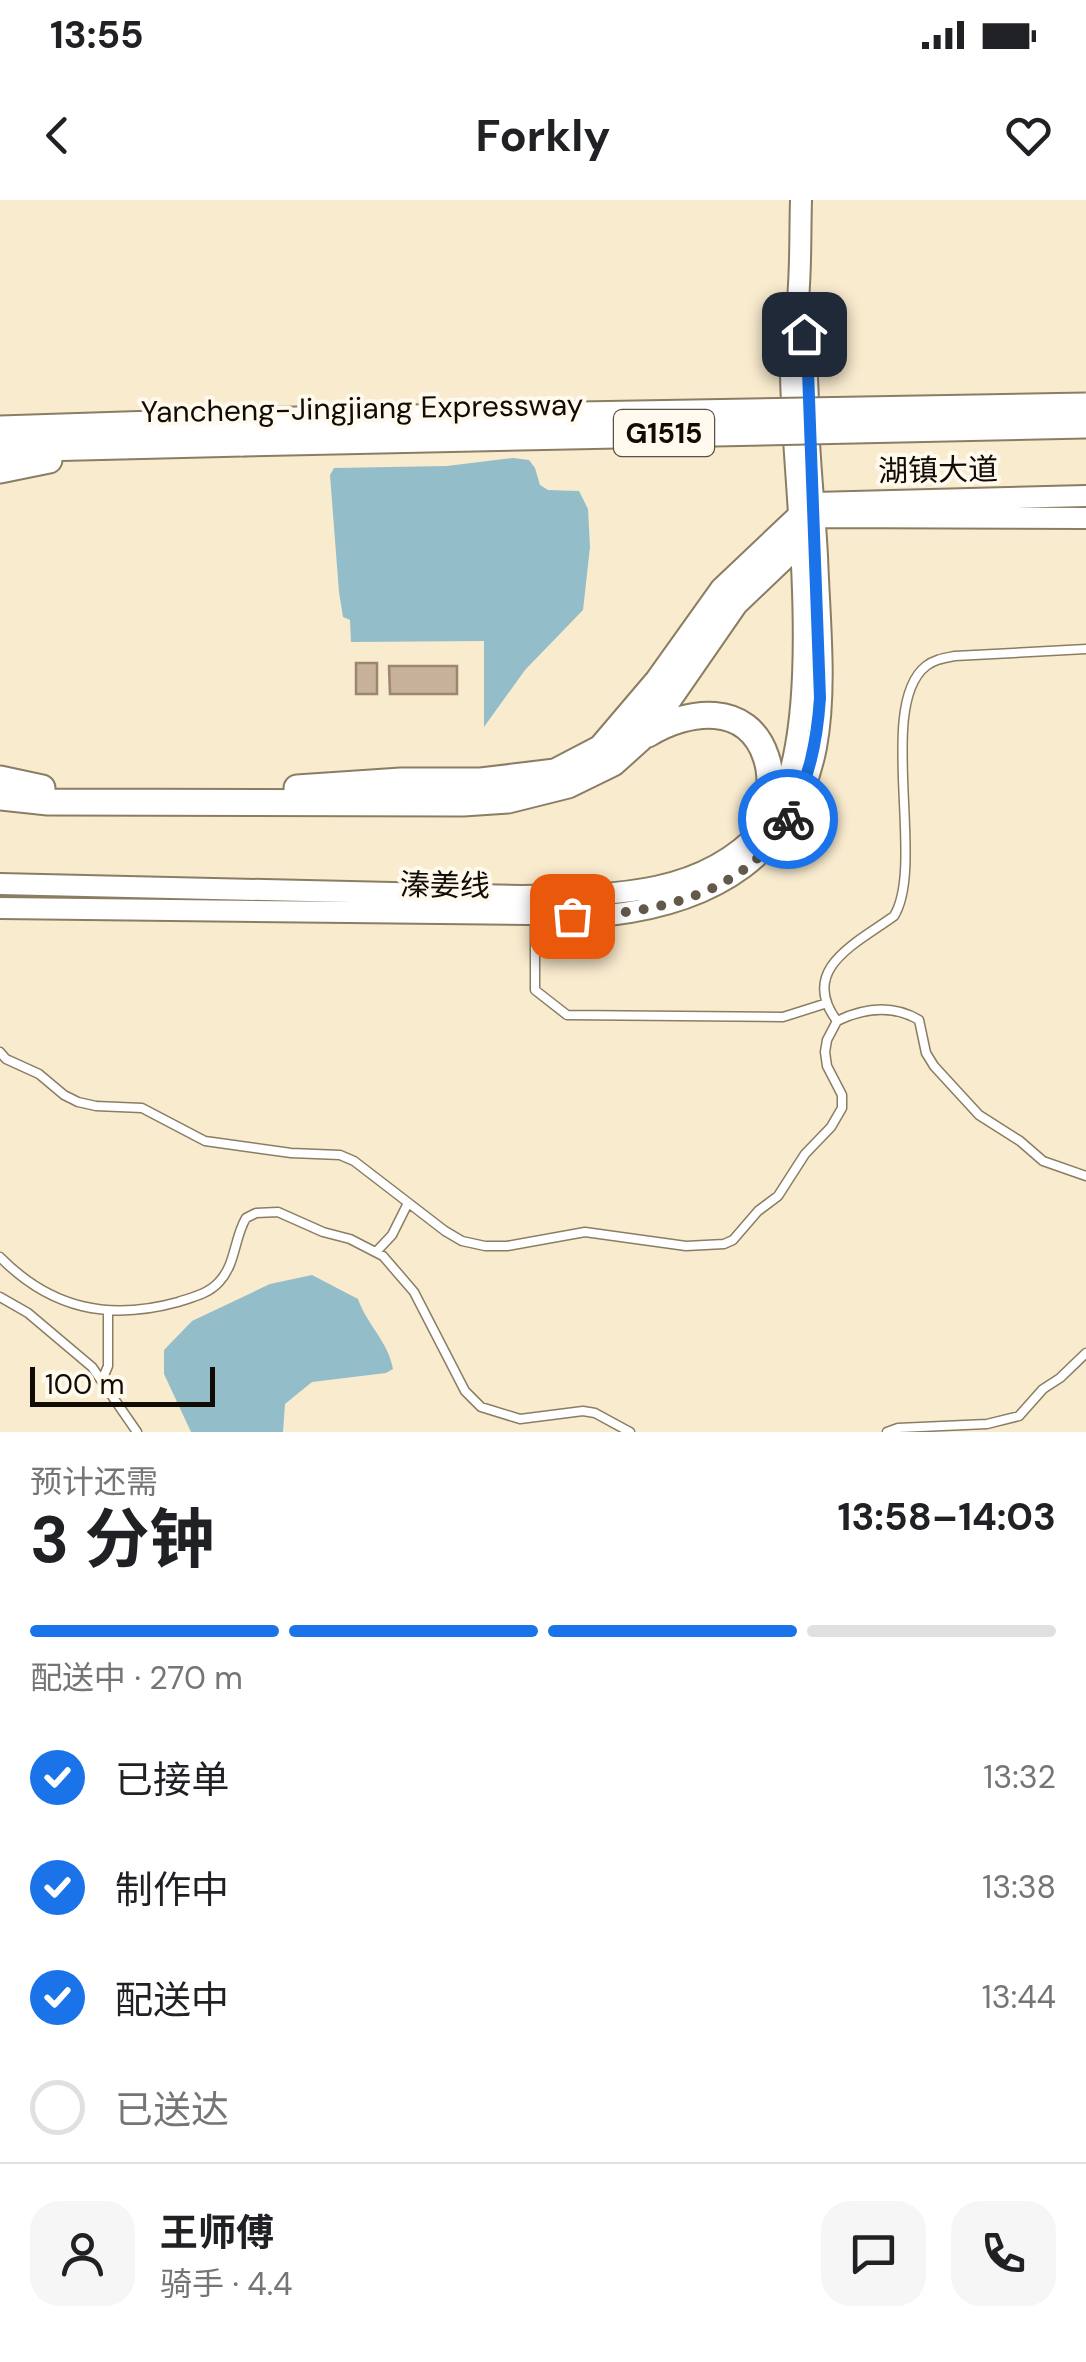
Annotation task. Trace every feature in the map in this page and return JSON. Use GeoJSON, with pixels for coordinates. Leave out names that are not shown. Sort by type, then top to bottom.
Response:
{"type":"FeatureCollection","features":[{"type":"Feature","properties":{"kind":"highway","name":"Yancheng-Jingjiang Expressway"},"geometry":{"type":"LineString","coordinates":[[0,450],[162,446],[245,432],[1086,406]]}},
{"type":"Feature","properties":{"kind":"highway","name":"Yancheng-Jingjiang Expressway"},"geometry":{"type":"LineString","coordinates":[[0,429],[245,432],[1086,425]]}},
{"type":"Feature","properties":{"kind":"highway"},"geometry":{"type":"LineString","coordinates":[[0,470],[55,458],[162,446]]}},
{"type":"Feature","properties":{"kind":"highway"},"geometry":{"type":"LineString","coordinates":[[644,736],[735,603],[807,519]]}},
{"type":"Feature","properties":{"kind":"highway"},"geometry":{"type":"LineString","coordinates":[[0,779],[51,789],[148,790],[482,781],[554,772],[602,748],[658,681],[722,590],[807,519]]}},
{"type":"Feature","properties":{"kind":"highway"},"geometry":{"type":"LineString","coordinates":[[0,798],[48,802],[508,800],[568,785],[613,763],[669,721],[698,714],[732,719],[752,734],[766,756],[770,786],[765,827]]}},
{"type":"Feature","properties":{"kind":"main road"},"geometry":{"type":"LineString","coordinates":[[801,200],[798,298],[790,365],[807,519]]}},
{"type":"Feature","properties":{"kind":"main road","name":"湖镇大道"},"geometry":{"type":"LineString","coordinates":[[807,519],[1086,496]]}},
{"type":"Feature","properties":{"kind":"main road","name":"湖镇大道"},"geometry":{"type":"LineString","coordinates":[[807,519],[1086,518]]}},
{"type":"Feature","properties":{"kind":"main road","name":"溱姜线"},"geometry":{"type":"LineString","coordinates":[[0,884],[608,895],[649,890],[701,874],[734,855],[765,827],[786,788],[802,700],[807,519]]}},
{"type":"Feature","properties":{"kind":"main road","name":"溱姜线"},"geometry":{"type":"LineString","coordinates":[[0,908],[535,916],[609,915],[650,910],[689,899],[757,859],[780,833],[803,792],[816,746],[820,698],[807,519]]}},
{"type":"Feature","properties":{"kind":"lane"},"geometry":{"type":"LineString","coordinates":[[837,1021],[824,1004],[825,976],[830,966],[894,916],[900,906],[904,718],[914,678],[936,660],[955,656],[1086,649]]}},
{"type":"Feature","properties":{"kind":"lane"},"geometry":{"type":"LineString","coordinates":[[535,916],[534,990],[567,1015],[783,1017],[824,1004]]}},
{"type":"Feature","properties":{"kind":"lane"},"geometry":{"type":"LineString","coordinates":[[0,1052],[78,1102],[142,1108],[205,1141],[291,1153],[323,1153],[354,1161],[462,1240],[507,1246],[584,1232],[686,1246],[733,1240],[758,1211],[778,1196],[842,1108],[842,1095],[828,1067],[827,1040],[837,1021],[873,1008],[920,1020],[926,1053],[934,1066],[979,1115],[1043,1161],[1086,1176]]}},
{"type":"Feature","properties":{"kind":"lane"},"geometry":{"type":"LineString","coordinates":[[376,1252],[392,1235],[408,1203]]}},
{"type":"Feature","properties":{"kind":"lane"},"geometry":{"type":"LineString","coordinates":[[0,1257],[56,1297],[108,1312],[147,1310],[208,1292],[227,1272],[246,1218],[256,1213],[278,1212],[376,1252],[414,1292],[472,1401],[520,1419],[595,1413],[630,1432]]}},
{"type":"Feature","properties":{"kind":"lane"},"geometry":{"type":"LineString","coordinates":[[0,1297],[92,1366],[137,1432]]}},
{"type":"Feature","properties":{"kind":"lane"},"geometry":{"type":"LineString","coordinates":[[102,1380],[108,1366],[108,1312]]}},
{"type":"Feature","properties":{"kind":"lane"},"geometry":{"type":"LineString","coordinates":[[887,1432],[898,1428],[987,1424],[1019,1416],[1043,1389],[1086,1353]]}},
{"type":"Feature","properties":{"kind":"water"},"geometry":{"type":"Polygon","coordinates":[[[513,458],[529,460],[540,485],[548,490],[579,491],[588,509],[590,547],[583,610],[525,670],[484,727],[484,641],[351,642],[350,620],[343,617],[339,592],[330,475],[334,468],[447,466],[513,458]]]}},
{"type":"Feature","properties":{"kind":"water"},"geometry":{"type":"Polygon","coordinates":[[[312,1275],[358,1299],[387,1350],[393,1369],[312,1382],[285,1404],[283,1432],[191,1432],[164,1374],[164,1350],[192,1321],[270,1284],[312,1275]]]}},
{"type":"Feature","properties":{"kind":"building"},"geometry":{"type":"Polygon","coordinates":[[[356,663],[377,663],[377,694],[356,694],[356,663]]]}},
{"type":"Feature","properties":{"kind":"building"},"geometry":{"type":"Polygon","coordinates":[[[389,666],[457,666],[457,694],[390,694],[389,666]]]}},
{"type":"Feature","properties":{"kind":"way so far"},"geometry":{"type":"LineString","coordinates":[[572,916],[650,910],[689,899],[757,859],[788,819]]}},
{"type":"Feature","properties":{"kind":"route"},"geometry":{"type":"LineString","coordinates":[[788,819],[803,792],[816,746],[820,698],[804,334]]}}]}
